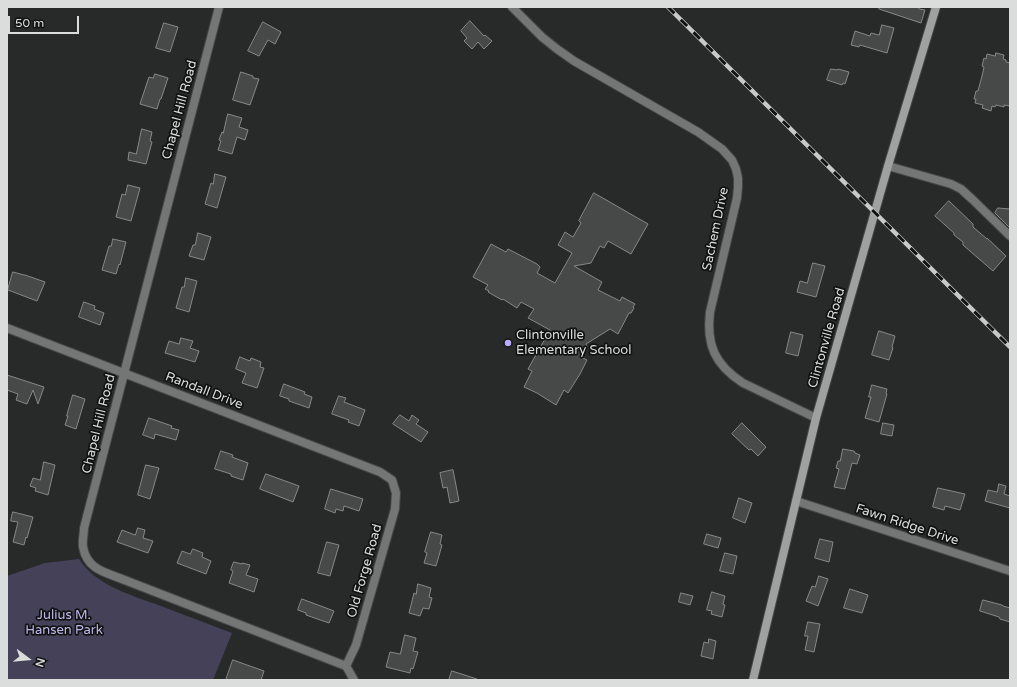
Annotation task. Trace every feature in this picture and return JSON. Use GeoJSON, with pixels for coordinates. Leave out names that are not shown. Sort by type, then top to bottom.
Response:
{"type":"FeatureCollection","features":[{"type":"Feature","properties":{"kind":"main road","name":"Clintonville Road"},"geometry":{"type":"LineString","coordinates":[[753,680],[816,418],[888,166],[936,7]]}},
{"type":"Feature","properties":{"kind":"street","name":"Chapel Hill Road"},"geometry":{"type":"LineString","coordinates":[[219,7],[84,528],[83,546],[87,560],[99,570],[346,666]]}},
{"type":"Feature","properties":{"kind":"street","name":"Sachem Drive"},"geometry":{"type":"LineString","coordinates":[[512,7],[542,37],[562,53],[698,132],[722,149],[732,160],[736,169],[738,187],[732,220],[710,312],[708,334],[716,357],[732,376],[743,383],[816,418]]}},
{"type":"Feature","properties":{"kind":"street"},"geometry":{"type":"LineString","coordinates":[[888,166],[951,184],[961,189],[1010,236]]}},
{"type":"Feature","properties":{"kind":"street","name":"Randall Drive"},"geometry":{"type":"LineString","coordinates":[[7,328],[380,472],[392,480]]}},
{"type":"Feature","properties":{"kind":"street","name":"Old Forge Road"},"geometry":{"type":"LineString","coordinates":[[346,666],[356,645],[395,509],[396,493],[392,480]]}},
{"type":"Feature","properties":{"kind":"street","name":"Fawn Ridge Drive"},"geometry":{"type":"LineString","coordinates":[[796,501],[1010,571]]}},
{"type":"Feature","properties":{"kind":"street"},"geometry":{"type":"LineString","coordinates":[[346,666],[354,680]]}},
{"type":"Feature","properties":{"kind":"green space","name":"Julius M. Hansen Park"},"geometry":{"type":"Polygon","coordinates":[[[79,559],[96,577],[118,590],[232,633],[213,680],[7,680],[7,576],[45,563],[79,559]]]}},
{"type":"Feature","properties":{"kind":"building"},"geometry":{"type":"Polygon","coordinates":[[[880,7],[918,7],[919,9],[925,10],[921,23],[879,9],[880,7]]]}},
{"type":"Feature","properties":{"kind":"building"},"geometry":{"type":"Polygon","coordinates":[[[470,21],[484,36],[485,35],[492,41],[484,49],[478,42],[472,49],[464,41],[467,38],[461,31],[470,21]]]}},
{"type":"Feature","properties":{"kind":"building"},"geometry":{"type":"Polygon","coordinates":[[[263,22],[281,32],[275,44],[268,40],[259,56],[248,51],[263,22]]]}},
{"type":"Feature","properties":{"kind":"building"},"geometry":{"type":"Polygon","coordinates":[[[164,23],[178,27],[170,52],[156,48],[164,23]]]}},
{"type":"Feature","properties":{"kind":"building"},"geometry":{"type":"Polygon","coordinates":[[[882,25],[894,28],[887,53],[860,45],[859,47],[851,45],[855,31],[870,36],[871,33],[879,35],[882,25]]]}},
{"type":"Feature","properties":{"kind":"building"},"geometry":{"type":"Polygon","coordinates":[[[996,53],[1004,55],[1003,59],[1010,63],[1010,106],[992,106],[991,111],[982,108],[983,105],[975,103],[976,99],[974,99],[982,76],[984,58],[986,59],[987,54],[995,56],[996,53]]]}},
{"type":"Feature","properties":{"kind":"building"},"geometry":{"type":"Polygon","coordinates":[[[831,69],[849,72],[845,84],[843,83],[842,85],[827,80],[831,69]]]}},
{"type":"Feature","properties":{"kind":"building"},"geometry":{"type":"Polygon","coordinates":[[[241,72],[253,76],[253,78],[259,79],[250,105],[233,100],[241,72]]]}},
{"type":"Feature","properties":{"kind":"building"},"geometry":{"type":"Polygon","coordinates":[[[155,74],[168,78],[157,109],[140,104],[149,77],[153,78],[155,74]]]}},
{"type":"Feature","properties":{"kind":"building"},"geometry":{"type":"Polygon","coordinates":[[[228,114],[242,118],[239,127],[248,130],[245,140],[237,137],[232,154],[218,150],[221,141],[219,140],[222,132],[223,133],[228,114]]]}},
{"type":"Feature","properties":{"kind":"building"},"geometry":{"type":"Polygon","coordinates":[[[142,129],[152,132],[150,141],[152,142],[146,164],[128,160],[129,152],[136,154],[142,129]]]}},
{"type":"Feature","properties":{"kind":"building"},"geometry":{"type":"Polygon","coordinates":[[[215,174],[226,177],[217,208],[205,204],[211,183],[213,184],[215,174]]]}},
{"type":"Feature","properties":{"kind":"building"},"geometry":{"type":"Polygon","coordinates":[[[128,185],[140,188],[131,221],[116,217],[122,194],[125,195],[128,185]]]}},
{"type":"Feature","properties":{"kind":"building"},"geometry":{"type":"Polygon","coordinates":[[[594,193],[648,224],[631,254],[608,241],[604,248],[600,246],[591,263],[574,266],[602,282],[598,290],[620,301],[622,297],[635,304],[618,334],[610,329],[586,344],[587,347],[581,357],[587,360],[568,393],[564,390],[556,405],[524,387],[532,371],[528,369],[550,330],[528,318],[534,309],[521,302],[517,308],[488,292],[489,291],[485,289],[488,285],[473,277],[491,244],[506,252],[508,249],[537,264],[540,267],[537,273],[555,283],[572,253],[558,245],[565,232],[573,237],[581,223],[579,221],[594,193]]]}},
{"type":"Feature","properties":{"kind":"building"},"geometry":{"type":"Polygon","coordinates":[[[949,201],[973,224],[973,227],[1006,256],[993,271],[963,245],[963,242],[935,216],[949,201]]]}},
{"type":"Feature","properties":{"kind":"building"},"geometry":{"type":"Polygon","coordinates":[[[998,208],[1010,209],[1010,228],[995,213],[998,208]]]}},
{"type":"Feature","properties":{"kind":"building"},"geometry":{"type":"Polygon","coordinates":[[[198,233],[211,237],[204,260],[189,256],[193,245],[195,245],[198,233]]]}},
{"type":"Feature","properties":{"kind":"building"},"geometry":{"type":"Polygon","coordinates":[[[113,239],[126,242],[116,274],[102,270],[109,246],[111,246],[113,239]]]}},
{"type":"Feature","properties":{"kind":"building"},"geometry":{"type":"Polygon","coordinates":[[[813,263],[825,266],[816,297],[797,292],[800,281],[807,283],[813,263]]]}},
{"type":"Feature","properties":{"kind":"building"},"geometry":{"type":"Polygon","coordinates":[[[13,272],[45,282],[37,301],[8,290],[13,272]]]}},
{"type":"Feature","properties":{"kind":"building"},"geometry":{"type":"Polygon","coordinates":[[[186,278],[197,281],[189,312],[176,308],[186,278]]]}},
{"type":"Feature","properties":{"kind":"building"},"geometry":{"type":"Polygon","coordinates":[[[84,302],[95,306],[94,309],[104,313],[100,325],[79,317],[84,302]]]}},
{"type":"Feature","properties":{"kind":"building"},"geometry":{"type":"Polygon","coordinates":[[[879,331],[895,336],[889,360],[872,355],[879,331]]]}},
{"type":"Feature","properties":{"kind":"building"},"geometry":{"type":"Polygon","coordinates":[[[791,332],[803,335],[798,356],[786,353],[791,332]]]}},
{"type":"Feature","properties":{"kind":"building"},"geometry":{"type":"Polygon","coordinates":[[[181,338],[193,341],[190,348],[199,351],[195,362],[165,353],[169,341],[179,344],[181,338]]]}},
{"type":"Feature","properties":{"kind":"building"},"geometry":{"type":"Polygon","coordinates":[[[240,357],[250,361],[251,358],[261,362],[260,367],[264,368],[257,388],[242,383],[246,373],[236,369],[240,357]]]}},
{"type":"Feature","properties":{"kind":"building"},"geometry":{"type":"Polygon","coordinates":[[[7,375],[44,387],[38,404],[33,390],[27,404],[16,400],[18,394],[7,390],[7,375]]]}},
{"type":"Feature","properties":{"kind":"building"},"geometry":{"type":"Polygon","coordinates":[[[284,384],[305,392],[304,394],[312,397],[309,408],[280,396],[284,384]]]}},
{"type":"Feature","properties":{"kind":"building"},"geometry":{"type":"Polygon","coordinates":[[[872,385],[887,389],[879,422],[865,418],[871,397],[869,397],[872,385]]]}},
{"type":"Feature","properties":{"kind":"building"},"geometry":{"type":"Polygon","coordinates":[[[73,395],[85,399],[76,429],[65,425],[73,395]]]}},
{"type":"Feature","properties":{"kind":"building"},"geometry":{"type":"Polygon","coordinates":[[[339,396],[346,398],[344,402],[365,410],[359,426],[348,422],[349,420],[332,414],[339,396]]]}},
{"type":"Feature","properties":{"kind":"building"},"geometry":{"type":"Polygon","coordinates":[[[400,415],[409,421],[412,415],[419,420],[416,424],[428,432],[421,442],[393,424],[400,415]]]}},
{"type":"Feature","properties":{"kind":"building"},"geometry":{"type":"Polygon","coordinates":[[[149,418],[179,430],[176,440],[155,434],[154,439],[143,435],[149,418]]]}},
{"type":"Feature","properties":{"kind":"building"},"geometry":{"type":"Polygon","coordinates":[[[742,423],[766,447],[758,456],[751,449],[749,450],[732,434],[742,423]]]}},
{"type":"Feature","properties":{"kind":"building"},"geometry":{"type":"Polygon","coordinates":[[[883,423],[894,425],[892,436],[881,434],[883,423]]]}},
{"type":"Feature","properties":{"kind":"building"},"geometry":{"type":"Polygon","coordinates":[[[843,449],[854,451],[860,455],[857,464],[852,463],[845,489],[834,487],[839,469],[836,468],[838,461],[840,461],[843,449]]]}},
{"type":"Feature","properties":{"kind":"building"},"geometry":{"type":"Polygon","coordinates":[[[221,451],[233,455],[232,457],[248,463],[243,480],[215,469],[221,451]]]}},
{"type":"Feature","properties":{"kind":"building"},"geometry":{"type":"Polygon","coordinates":[[[44,462],[55,465],[48,495],[35,491],[36,488],[30,486],[33,478],[40,480],[44,462]]]}},
{"type":"Feature","properties":{"kind":"building"},"geometry":{"type":"Polygon","coordinates":[[[146,465],[159,468],[150,499],[138,495],[146,465]]]}},
{"type":"Feature","properties":{"kind":"building"},"geometry":{"type":"Polygon","coordinates":[[[453,470],[459,501],[450,503],[447,487],[443,488],[440,473],[453,470]]]}},
{"type":"Feature","properties":{"kind":"building"},"geometry":{"type":"Polygon","coordinates":[[[266,474],[299,486],[293,502],[260,489],[266,474]]]}},
{"type":"Feature","properties":{"kind":"building"},"geometry":{"type":"Polygon","coordinates":[[[999,484],[1006,486],[1004,494],[1010,496],[1010,508],[985,501],[988,490],[997,492],[999,484]]]}},
{"type":"Feature","properties":{"kind":"building"},"geometry":{"type":"Polygon","coordinates":[[[938,488],[965,494],[960,510],[945,506],[944,510],[933,507],[938,488]]]}},
{"type":"Feature","properties":{"kind":"building"},"geometry":{"type":"Polygon","coordinates":[[[331,489],[363,499],[359,511],[344,506],[343,511],[336,509],[335,513],[325,509],[331,489]]]}},
{"type":"Feature","properties":{"kind":"building"},"geometry":{"type":"Polygon","coordinates":[[[739,498],[752,503],[745,523],[733,518],[739,498]]]}},
{"type":"Feature","properties":{"kind":"building"},"geometry":{"type":"Polygon","coordinates":[[[13,512],[33,517],[24,545],[13,542],[18,522],[11,521],[13,512]]]}},
{"type":"Feature","properties":{"kind":"building"},"geometry":{"type":"Polygon","coordinates":[[[138,528],[145,530],[143,538],[153,541],[148,553],[117,542],[122,530],[135,535],[138,528]]]}},
{"type":"Feature","properties":{"kind":"building"},"geometry":{"type":"Polygon","coordinates":[[[431,532],[442,535],[440,544],[442,545],[436,566],[424,563],[427,553],[425,552],[431,532]]]}},
{"type":"Feature","properties":{"kind":"building"},"geometry":{"type":"Polygon","coordinates":[[[707,534],[721,538],[718,548],[704,544],[707,534]]]}},
{"type":"Feature","properties":{"kind":"building"},"geometry":{"type":"Polygon","coordinates":[[[820,539],[833,542],[829,562],[815,558],[820,539]]]}},
{"type":"Feature","properties":{"kind":"building"},"geometry":{"type":"Polygon","coordinates":[[[327,542],[339,545],[330,576],[318,573],[327,542]]]}},
{"type":"Feature","properties":{"kind":"building"},"geometry":{"type":"Polygon","coordinates":[[[193,549],[203,553],[202,557],[211,561],[206,574],[177,563],[182,551],[190,554],[193,549]]]}},
{"type":"Feature","properties":{"kind":"building"},"geometry":{"type":"Polygon","coordinates":[[[725,553],[737,556],[733,574],[720,571],[725,553]]]}},
{"type":"Feature","properties":{"kind":"building"},"geometry":{"type":"Polygon","coordinates":[[[234,562],[250,565],[246,575],[258,579],[254,592],[229,583],[234,562]]]}},
{"type":"Feature","properties":{"kind":"building"},"geometry":{"type":"Polygon","coordinates":[[[819,576],[828,579],[818,606],[806,601],[812,586],[815,587],[819,576]]]}},
{"type":"Feature","properties":{"kind":"building"},"geometry":{"type":"Polygon","coordinates":[[[418,584],[431,588],[429,597],[432,598],[429,609],[423,608],[420,616],[409,613],[418,584]]]}},
{"type":"Feature","properties":{"kind":"building"},"geometry":{"type":"Polygon","coordinates":[[[850,589],[868,595],[862,613],[844,608],[850,589]]]}},
{"type":"Feature","properties":{"kind":"building"},"geometry":{"type":"Polygon","coordinates":[[[712,592],[725,596],[723,604],[725,605],[722,617],[711,614],[712,611],[707,610],[712,592]]]}},
{"type":"Feature","properties":{"kind":"building"},"geometry":{"type":"Polygon","coordinates":[[[681,593],[693,596],[690,605],[679,602],[681,593]]]}},
{"type":"Feature","properties":{"kind":"building"},"geometry":{"type":"Polygon","coordinates":[[[302,599],[334,611],[329,623],[306,615],[306,613],[298,610],[302,599]]]}},
{"type":"Feature","properties":{"kind":"building"},"geometry":{"type":"Polygon","coordinates":[[[983,600],[1010,608],[1010,622],[980,611],[983,600]]]}},
{"type":"Feature","properties":{"kind":"building"},"geometry":{"type":"Polygon","coordinates":[[[808,622],[820,624],[814,652],[805,650],[808,636],[805,636],[808,622]]]}},
{"type":"Feature","properties":{"kind":"building"},"geometry":{"type":"Polygon","coordinates":[[[405,635],[416,638],[413,651],[418,652],[413,669],[411,668],[410,673],[386,667],[390,652],[400,654],[405,635]]]}},
{"type":"Feature","properties":{"kind":"building"},"geometry":{"type":"Polygon","coordinates":[[[709,639],[716,641],[713,659],[701,656],[704,642],[708,643],[709,639]]]}},
{"type":"Feature","properties":{"kind":"building"},"geometry":{"type":"Polygon","coordinates":[[[233,660],[264,671],[261,680],[226,680],[233,660]]]}},
{"type":"Feature","properties":{"kind":"building"},"geometry":{"type":"Polygon","coordinates":[[[452,671],[477,679],[477,680],[449,680],[452,671]]]}},
{"type":"Feature","properties":{"kind":"railway"},"geometry":{"type":"LineString","coordinates":[[668,7],[1010,347]]}},
{"type":"Feature","properties":{"kind":"place","name":"Clintonville Elementary School"},"geometry":{"type":"Point","coordinates":[508,343]}}]}
